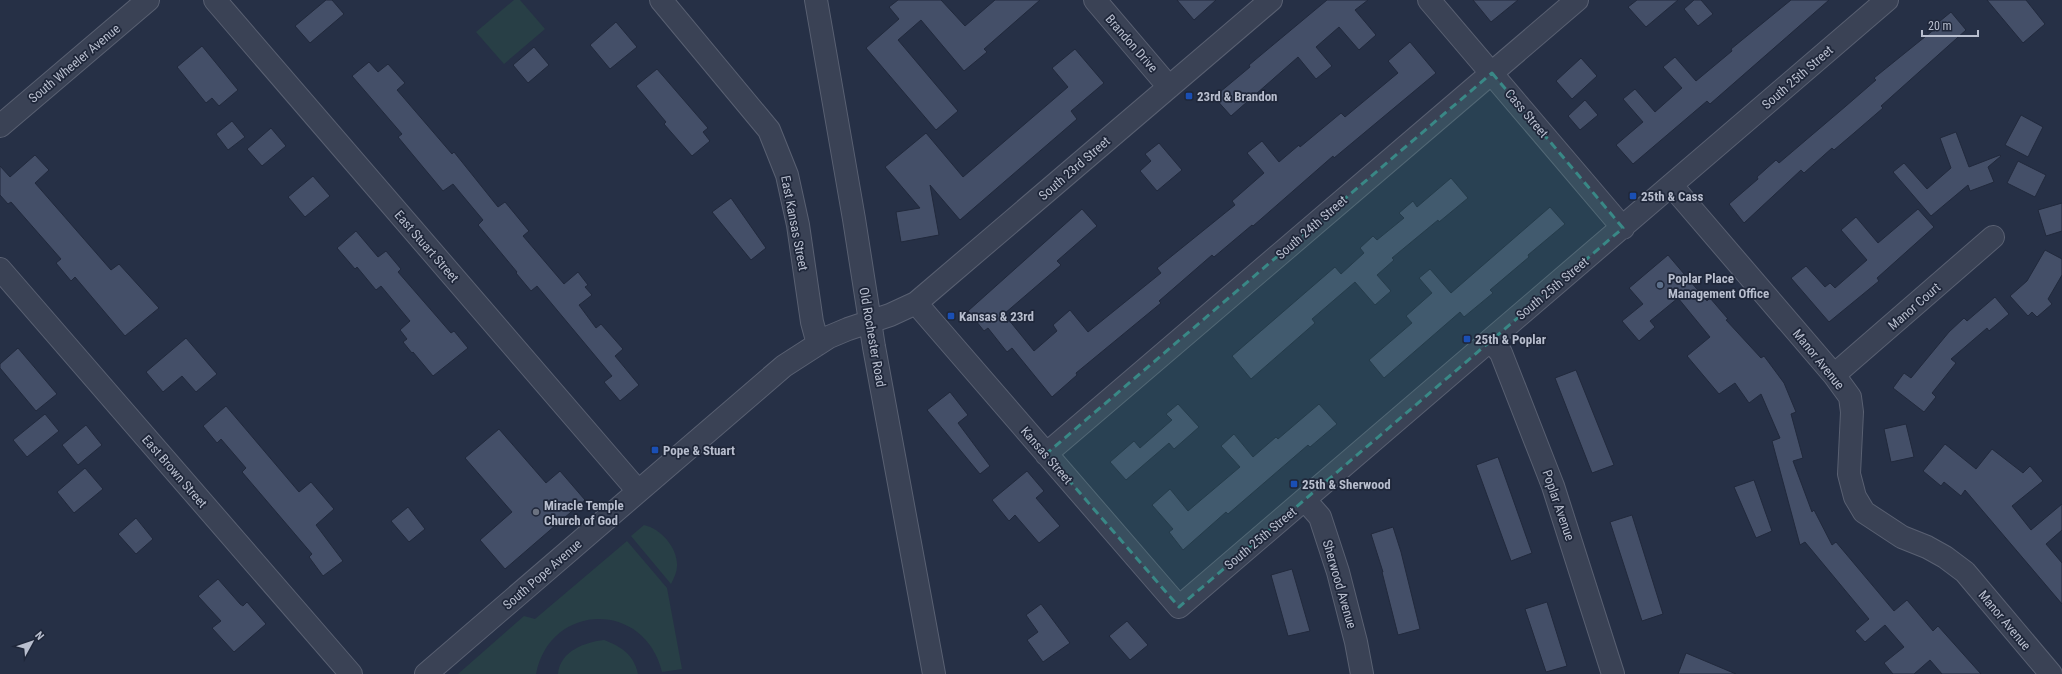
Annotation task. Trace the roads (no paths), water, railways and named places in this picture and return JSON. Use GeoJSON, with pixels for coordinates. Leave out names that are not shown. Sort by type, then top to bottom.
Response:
{"type":"FeatureCollection","features":[{"type":"Feature","properties":{"kind":"street","name":"South Wheeler Avenue"},"geometry":{"type":"LineString","coordinates":[[0,126],[148,0]]}},
{"type":"Feature","properties":{"kind":"street","name":"East Stuart Street"},"geometry":{"type":"LineString","coordinates":[[215,0],[638,492]]}},
{"type":"Feature","properties":{"kind":"street","name":"East Kansas Street"},"geometry":{"type":"LineString","coordinates":[[661,0],[769,130],[787,175],[798,225],[812,322],[818,344]]}},
{"type":"Feature","properties":{"kind":"street","name":"Old Rochester Road"},"geometry":{"type":"LineString","coordinates":[[816,0],[854,219],[870,322],[934,674]]}},
{"type":"Feature","properties":{"kind":"street","name":"Brandon Drive"},"geometry":{"type":"LineString","coordinates":[[1094,0],[1169,87]]}},
{"type":"Feature","properties":{"kind":"street","name":"South 23rd Street"},"geometry":{"type":"LineString","coordinates":[[870,322],[916,303],[1271,0]]}},
{"type":"Feature","properties":{"kind":"street","name":"Cass Street"},"geometry":{"type":"LineString","coordinates":[[1429,0],[1492,72],[1623,228]]}},
{"type":"Feature","properties":{"kind":"street","name":"South 24th Street"},"geometry":{"type":"LineString","coordinates":[[1046,454],[1577,0]]}},
{"type":"Feature","properties":{"kind":"street","name":"South 25th Street"},"geometry":{"type":"LineString","coordinates":[[1179,607],[1672,186],[1887,0]]}},
{"type":"Feature","properties":{"kind":"street","name":"Manor Avenue"},"geometry":{"type":"LineString","coordinates":[[1672,186],[1834,375],[1850,397],[1852,412],[1849,474],[1855,497],[1864,512],[1902,537],[1927,547],[1945,557],[1965,572],[2051,674]]}},
{"type":"Feature","properties":{"kind":"street","name":"Manor Court"},"geometry":{"type":"LineString","coordinates":[[1834,375],[1993,237]]}},
{"type":"Feature","properties":{"kind":"street","name":"East Brown Street"},"geometry":{"type":"LineString","coordinates":[[0,269],[351,674]]}},
{"type":"Feature","properties":{"kind":"street","name":"Kansas Street"},"geometry":{"type":"LineString","coordinates":[[916,303],[1179,607]]}},
{"type":"Feature","properties":{"kind":"street","name":"South Pope Avenue"},"geometry":{"type":"LineString","coordinates":[[426,674],[770,378],[799,355],[848,329],[870,322]]}},
{"type":"Feature","properties":{"kind":"street","name":"Poplar Avenue"},"geometry":{"type":"LineString","coordinates":[[1491,341],[1501,353],[1553,486],[1614,674]]}},
{"type":"Feature","properties":{"kind":"street","name":"Sherwood Avenue"},"geometry":{"type":"LineString","coordinates":[[1305,500],[1320,517],[1338,572],[1356,642],[1362,674]]}},
{"type":"Feature","properties":{"kind":"place","name":"23rd & Brandon"},"geometry":{"type":"Point","coordinates":[1189,96]}},
{"type":"Feature","properties":{"kind":"place","name":"25th & Cass"},"geometry":{"type":"Point","coordinates":[1633,196]}},
{"type":"Feature","properties":{"kind":"place","name":"Poplar Place Management Office"},"geometry":{"type":"Point","coordinates":[1660,285]}},
{"type":"Feature","properties":{"kind":"place","name":"Kansas & 23rd"},"geometry":{"type":"Point","coordinates":[951,316]}},
{"type":"Feature","properties":{"kind":"place","name":"25th & Poplar"},"geometry":{"type":"Point","coordinates":[1467,339]}},
{"type":"Feature","properties":{"kind":"place","name":"Pope & Stuart"},"geometry":{"type":"Point","coordinates":[655,450]}},
{"type":"Feature","properties":{"kind":"place","name":"25th & Sherwood"},"geometry":{"type":"Point","coordinates":[1294,484]}},
{"type":"Feature","properties":{"kind":"place","name":"Miracle Temple Church of God"},"geometry":{"type":"Point","coordinates":[536,512]}}]}
